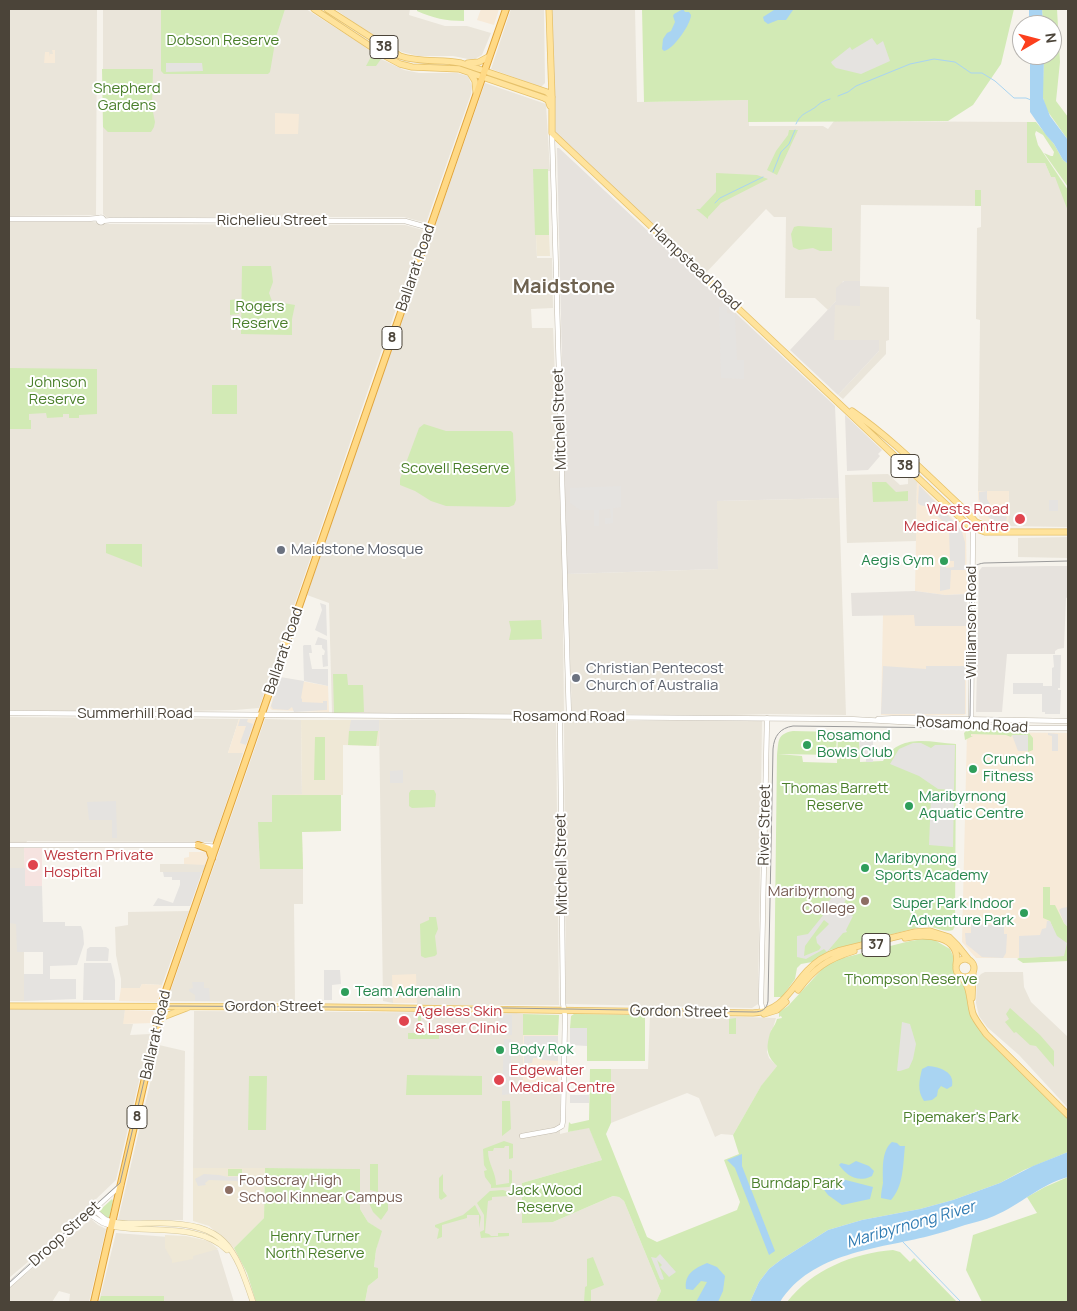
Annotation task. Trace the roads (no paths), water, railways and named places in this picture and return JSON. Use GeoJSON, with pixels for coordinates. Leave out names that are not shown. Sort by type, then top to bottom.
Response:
{"type":"FeatureCollection","features":[{"type":"Feature","properties":{"kind":"highway","name":"Ballarat Road"},"geometry":{"type":"LineString","coordinates":[[94,1302],[162,1006],[506,9]]}},
{"type":"Feature","properties":{"kind":"highway"},"geometry":{"type":"LineString","coordinates":[[198,845],[209,849],[212,859]]}},
{"type":"Feature","properties":{"kind":"main road","name":"38"},"geometry":{"type":"LineString","coordinates":[[314,9],[328,12],[384,56],[407,62],[450,61],[461,63],[483,74],[541,97]]}},
{"type":"Feature","properties":{"kind":"main road","name":"Mitchell Street"},"geometry":{"type":"LineString","coordinates":[[549,9],[551,120]]}},
{"type":"Feature","properties":{"kind":"main road","name":"38"},"geometry":{"type":"LineString","coordinates":[[359,35],[418,68],[455,68],[547,92]]}},
{"type":"Feature","properties":{"kind":"main road"},"geometry":{"type":"LineString","coordinates":[[384,56],[389,51]]}},
{"type":"Feature","properties":{"kind":"main road"},"geometry":{"type":"LineString","coordinates":[[461,63],[476,63],[488,57]]}},
{"type":"Feature","properties":{"kind":"main road"},"geometry":{"type":"LineString","coordinates":[[469,72],[475,81],[476,94]]}},
{"type":"Feature","properties":{"kind":"main road"},"geometry":{"type":"LineString","coordinates":[[541,97],[547,92],[550,79]]}},
{"type":"Feature","properties":{"kind":"main road"},"geometry":{"type":"LineString","coordinates":[[547,92],[552,98]]}},
{"type":"Feature","properties":{"kind":"main road","name":"Mitchell Street"},"geometry":{"type":"LineString","coordinates":[[541,97],[549,102],[552,134]]}},
{"type":"Feature","properties":{"kind":"main road","name":"Hampstead Road"},"geometry":{"type":"LineString","coordinates":[[552,134],[973,528]]}},
{"type":"Feature","properties":{"kind":"main road","name":"Hampstead Road"},"geometry":{"type":"LineString","coordinates":[[839,402],[880,431],[973,519]]}},
{"type":"Feature","properties":{"kind":"main road","name":"38"},"geometry":{"type":"LineString","coordinates":[[973,519],[986,527],[1000,531]]}},
{"type":"Feature","properties":{"kind":"main road","name":"Williamson Road"},"geometry":{"type":"LineString","coordinates":[[973,519],[973,528]]}},
{"type":"Feature","properties":{"kind":"main road","name":"38"},"geometry":{"type":"LineString","coordinates":[[973,528],[985,532],[1068,532]]}},
{"type":"Feature","properties":{"kind":"main road","name":"Gordon Street"},"geometry":{"type":"LineString","coordinates":[[9,1006],[191,1006],[749,1013],[765,1012],[783,1006],[821,959],[838,951],[926,930],[938,932],[949,937],[969,960]]}},
{"type":"Feature","properties":{"kind":"main road","name":"Gordon Street"},"geometry":{"type":"LineString","coordinates":[[810,972],[825,962],[841,955],[922,935],[935,936],[948,943],[956,955],[956,965]]}},
{"type":"Feature","properties":{"kind":"main road"},"geometry":{"type":"LineString","coordinates":[[956,965],[962,959],[969,960]]}},
{"type":"Feature","properties":{"kind":"main road","name":"37"},"geometry":{"type":"LineString","coordinates":[[969,960],[974,967],[973,1005],[983,1030]]}},
{"type":"Feature","properties":{"kind":"main road","name":"37"},"geometry":{"type":"LineString","coordinates":[[956,965],[957,972],[966,981],[973,1014],[983,1030],[1068,1115]]}},
{"type":"Feature","properties":{"kind":"main road"},"geometry":{"type":"LineString","coordinates":[[960,976],[967,977],[973,973]]}},
{"type":"Feature","properties":{"kind":"main road"},"geometry":{"type":"LineString","coordinates":[[158,1022],[163,1017],[191,1006]]}},
{"type":"Feature","properties":{"kind":"main road"},"geometry":{"type":"LineString","coordinates":[[147,1230],[148,1223]]}},
{"type":"Feature","properties":{"kind":"main road"},"geometry":{"type":"LineString","coordinates":[[112,1224],[162,1223],[190,1225],[208,1231],[225,1243],[239,1261],[253,1302]]}},
{"type":"Feature","properties":{"kind":"main road"},"geometry":{"type":"LineString","coordinates":[[162,1223],[162,1231]]}},
{"type":"Feature","properties":{"kind":"main road"},"geometry":{"type":"LineString","coordinates":[[112,1224],[147,1230],[189,1232],[210,1238],[224,1247],[236,1261],[246,1280]]}},
{"type":"Feature","properties":{"kind":"main road"},"geometry":{"type":"LineString","coordinates":[[189,1232],[190,1225]]}},
{"type":"Feature","properties":{"kind":"street","name":"Mitchell Street"},"geometry":{"type":"LineString","coordinates":[[552,134],[569,717]]}},
{"type":"Feature","properties":{"kind":"street"},"geometry":{"type":"LineString","coordinates":[[552,149],[555,144],[564,145]]}},
{"type":"Feature","properties":{"kind":"street","name":"Richelieu Street"},"geometry":{"type":"LineString","coordinates":[[9,219],[405,221],[430,228]]}},
{"type":"Feature","properties":{"kind":"street","name":"Williamson Road"},"geometry":{"type":"LineString","coordinates":[[971,726],[973,528]]}},
{"type":"Feature","properties":{"kind":"street","name":"Summerhill Road"},"geometry":{"type":"LineString","coordinates":[[9,713],[262,714]]}},
{"type":"Feature","properties":{"kind":"street","name":"Rosamond Road"},"geometry":{"type":"LineString","coordinates":[[262,714],[1068,721]]}},
{"type":"Feature","properties":{"kind":"street","name":"Mitchell Street"},"geometry":{"type":"LineString","coordinates":[[522,1136],[556,1130],[562,1126],[564,1010],[560,717]]}},
{"type":"Feature","properties":{"kind":"street","name":"River Street"},"geometry":{"type":"LineString","coordinates":[[765,1012],[762,992],[767,718]]}},
{"type":"Feature","properties":{"kind":"street","name":"Rosamond Road"},"geometry":{"type":"LineString","coordinates":[[877,719],[882,721],[971,726],[1068,728]]}},
{"type":"Feature","properties":{"kind":"street"},"geometry":{"type":"LineString","coordinates":[[961,719],[961,725]]}},
{"type":"Feature","properties":{"kind":"street"},"geometry":{"type":"LineString","coordinates":[[9,845],[198,845],[216,847]]}},
{"type":"Feature","properties":{"kind":"street","name":"Droop Street"},"geometry":{"type":"LineString","coordinates":[[9,1284],[122,1184]]}},
{"type":"Feature","properties":{"kind":"street"},"geometry":{"type":"LineString","coordinates":[[93,1209],[112,1224]]}},
{"type":"Feature","properties":{"kind":"street"},"geometry":{"type":"LineString","coordinates":[[88,1214],[103,1223],[112,1224]]}},
{"type":"Feature","properties":{"kind":"water"},"geometry":{"type":"Polygon","coordinates":[[[683,9],[691,15],[688,24],[676,42],[668,50],[664,51],[662,49],[663,39],[671,31],[675,22],[673,16],[683,9]]]}},
{"type":"Feature","properties":{"kind":"water"},"geometry":{"type":"Polygon","coordinates":[[[1029,9],[1042,9],[1042,15],[1029,15],[1029,9]]]}},
{"type":"Feature","properties":{"kind":"water"},"geometry":{"type":"Polygon","coordinates":[[[774,10],[793,10],[786,20],[778,20],[768,24],[764,21],[763,17],[774,10]]]}},
{"type":"Feature","properties":{"kind":"water"},"geometry":{"type":"Polygon","coordinates":[[[1030,65],[1044,65],[1043,98],[1050,116],[1068,140],[1068,164],[1063,160],[1054,144],[1030,112],[1030,65]]]}},
{"type":"Feature","properties":{"kind":"water"},"geometry":{"type":"Polygon","coordinates":[[[928,1066],[946,1071],[951,1077],[952,1086],[947,1089],[941,1086],[937,1096],[932,1100],[924,1101],[920,1093],[919,1082],[922,1069],[928,1066]]]}},
{"type":"Feature","properties":{"kind":"water"},"geometry":{"type":"Polygon","coordinates":[[[892,1142],[905,1146],[901,1181],[891,1200],[881,1198],[881,1192],[884,1156],[892,1142]]]}},
{"type":"Feature","properties":{"kind":"water","name":"Maribyrnong River"},"geometry":{"type":"Polygon","coordinates":[[[1068,1152],[1068,1177],[1058,1180],[994,1216],[934,1235],[847,1255],[810,1272],[793,1285],[780,1302],[750,1302],[759,1282],[769,1269],[828,1230],[862,1220],[920,1209],[953,1200],[1000,1183],[1033,1166],[1068,1152]]]}},
{"type":"Feature","properties":{"kind":"water"},"geometry":{"type":"Polygon","coordinates":[[[742,1154],[742,1166],[775,1251],[769,1255],[735,1168],[727,1160],[742,1154]]]}},
{"type":"Feature","properties":{"kind":"water"},"geometry":{"type":"Polygon","coordinates":[[[856,1161],[869,1166],[874,1171],[872,1176],[862,1179],[853,1177],[839,1165],[841,1163],[849,1165],[856,1161]]]}},
{"type":"Feature","properties":{"kind":"water"},"geometry":{"type":"Polygon","coordinates":[[[819,1178],[842,1179],[873,1187],[870,1199],[842,1205],[828,1195],[819,1183],[819,1178]]]}},
{"type":"Feature","properties":{"kind":"water"},"geometry":{"type":"Polygon","coordinates":[[[707,1263],[717,1267],[725,1276],[723,1291],[718,1302],[696,1302],[707,1282],[701,1281],[693,1290],[686,1289],[687,1279],[691,1272],[707,1263]]]}},
{"type":"Feature","properties":{"kind":"waterway"},"geometry":{"type":"LineString","coordinates":[[838,96],[856,86],[910,64],[934,59],[955,62],[971,73],[982,73],[995,81],[1014,98],[1031,100]]}},
{"type":"Feature","properties":{"kind":"waterway"},"geometry":{"type":"LineString","coordinates":[[796,124],[802,115],[830,99]]}},
{"type":"Feature","properties":{"kind":"waterway"},"geometry":{"type":"LineString","coordinates":[[773,172],[781,152],[789,144],[795,130]]}},
{"type":"Feature","properties":{"kind":"waterway"},"geometry":{"type":"LineString","coordinates":[[715,203],[720,198],[763,177]]}},
{"type":"Feature","properties":{"kind":"waterway","name":"Maribyrnong River"},"geometry":{"type":"LineString","coordinates":[[902,1241],[961,1302]]}},
{"type":"Feature","properties":{"kind":"tram line"},"geometry":{"type":"LineString","coordinates":[[9,1283],[120,1183],[160,1013],[165,1006],[754,1012],[764,1010],[768,1001],[773,749],[778,733],[793,726],[958,728],[965,726],[970,716],[972,572],[974,568],[984,563],[1068,561]]}},
{"type":"Feature","properties":{"kind":"place","name":"Wests Road Medical Centre"},"geometry":{"type":"Point","coordinates":[1020,519]}},
{"type":"Feature","properties":{"kind":"place","name":"Maidstone Mosque"},"geometry":{"type":"Point","coordinates":[281,550]}},
{"type":"Feature","properties":{"kind":"place","name":"Aegis Gym"},"geometry":{"type":"Point","coordinates":[944,561]}},
{"type":"Feature","properties":{"kind":"place","name":"Christian Pentecost Church of Australia"},"geometry":{"type":"Point","coordinates":[576,678]}},
{"type":"Feature","properties":{"kind":"place","name":"Rosamond Bowls Club"},"geometry":{"type":"Point","coordinates":[807,745]}},
{"type":"Feature","properties":{"kind":"place","name":"Crunch Fitness"},"geometry":{"type":"Point","coordinates":[973,769]}},
{"type":"Feature","properties":{"kind":"place","name":"Maribyrnong Aquatic Centre"},"geometry":{"type":"Point","coordinates":[909,806]}},
{"type":"Feature","properties":{"kind":"place","name":"Western Private Hospital"},"geometry":{"type":"Point","coordinates":[33,865]}},
{"type":"Feature","properties":{"kind":"place","name":"Maribynong Sports Academy"},"geometry":{"type":"Point","coordinates":[865,868]}},
{"type":"Feature","properties":{"kind":"place","name":"Maribyrnong College"},"geometry":{"type":"Point","coordinates":[865,901]}},
{"type":"Feature","properties":{"kind":"place","name":"Super Park Indoor Adventure Park"},"geometry":{"type":"Point","coordinates":[1024,913]}},
{"type":"Feature","properties":{"kind":"place","name":"Team Adrenalin"},"geometry":{"type":"Point","coordinates":[345,992]}},
{"type":"Feature","properties":{"kind":"place","name":"Ageless Skin & Laser Clinic"},"geometry":{"type":"Point","coordinates":[404,1021]}},
{"type":"Feature","properties":{"kind":"place","name":"Body Rok"},"geometry":{"type":"Point","coordinates":[500,1050]}},
{"type":"Feature","properties":{"kind":"place","name":"Edgewater Medical Centre"},"geometry":{"type":"Point","coordinates":[499,1080]}},
{"type":"Feature","properties":{"kind":"place","name":"Footscray High School Kinnear Campus"},"geometry":{"type":"Point","coordinates":[229,1190]}},
{"type":"Feature","properties":{"kind":"district","name":"Maidstone"},"geometry":{"type":"Point","coordinates":[564,287]}},
{"type":"Feature","properties":{"kind":"park label","name":"Dobson Reserve"},"geometry":{"type":"Point","coordinates":[223,41]}},
{"type":"Feature","properties":{"kind":"park label","name":"Shepherd Gardens"},"geometry":{"type":"Point","coordinates":[127,98]}},
{"type":"Feature","properties":{"kind":"park label","name":"Rogers Reserve"},"geometry":{"type":"Point","coordinates":[260,316]}},
{"type":"Feature","properties":{"kind":"park label","name":"Johnson Reserve"},"geometry":{"type":"Point","coordinates":[57,392]}},
{"type":"Feature","properties":{"kind":"park label","name":"Scovell Reserve"},"geometry":{"type":"Point","coordinates":[455,469]}},
{"type":"Feature","properties":{"kind":"park label","name":"Thomas Barrett Reserve"},"geometry":{"type":"Point","coordinates":[835,798]}},
{"type":"Feature","properties":{"kind":"park label","name":"Thompson Reserve"},"geometry":{"type":"Point","coordinates":[911,980]}},
{"type":"Feature","properties":{"kind":"park label","name":"Pipemaker's Park"},"geometry":{"type":"Point","coordinates":[961,1118]}},
{"type":"Feature","properties":{"kind":"park label","name":"Burndap Park"},"geometry":{"type":"Point","coordinates":[797,1184]}},
{"type":"Feature","properties":{"kind":"park label","name":"Jack Wood Reserve"},"geometry":{"type":"Point","coordinates":[545,1200]}},
{"type":"Feature","properties":{"kind":"park label","name":"Henry Turner North Reserve"},"geometry":{"type":"Point","coordinates":[315,1246]}}]}
